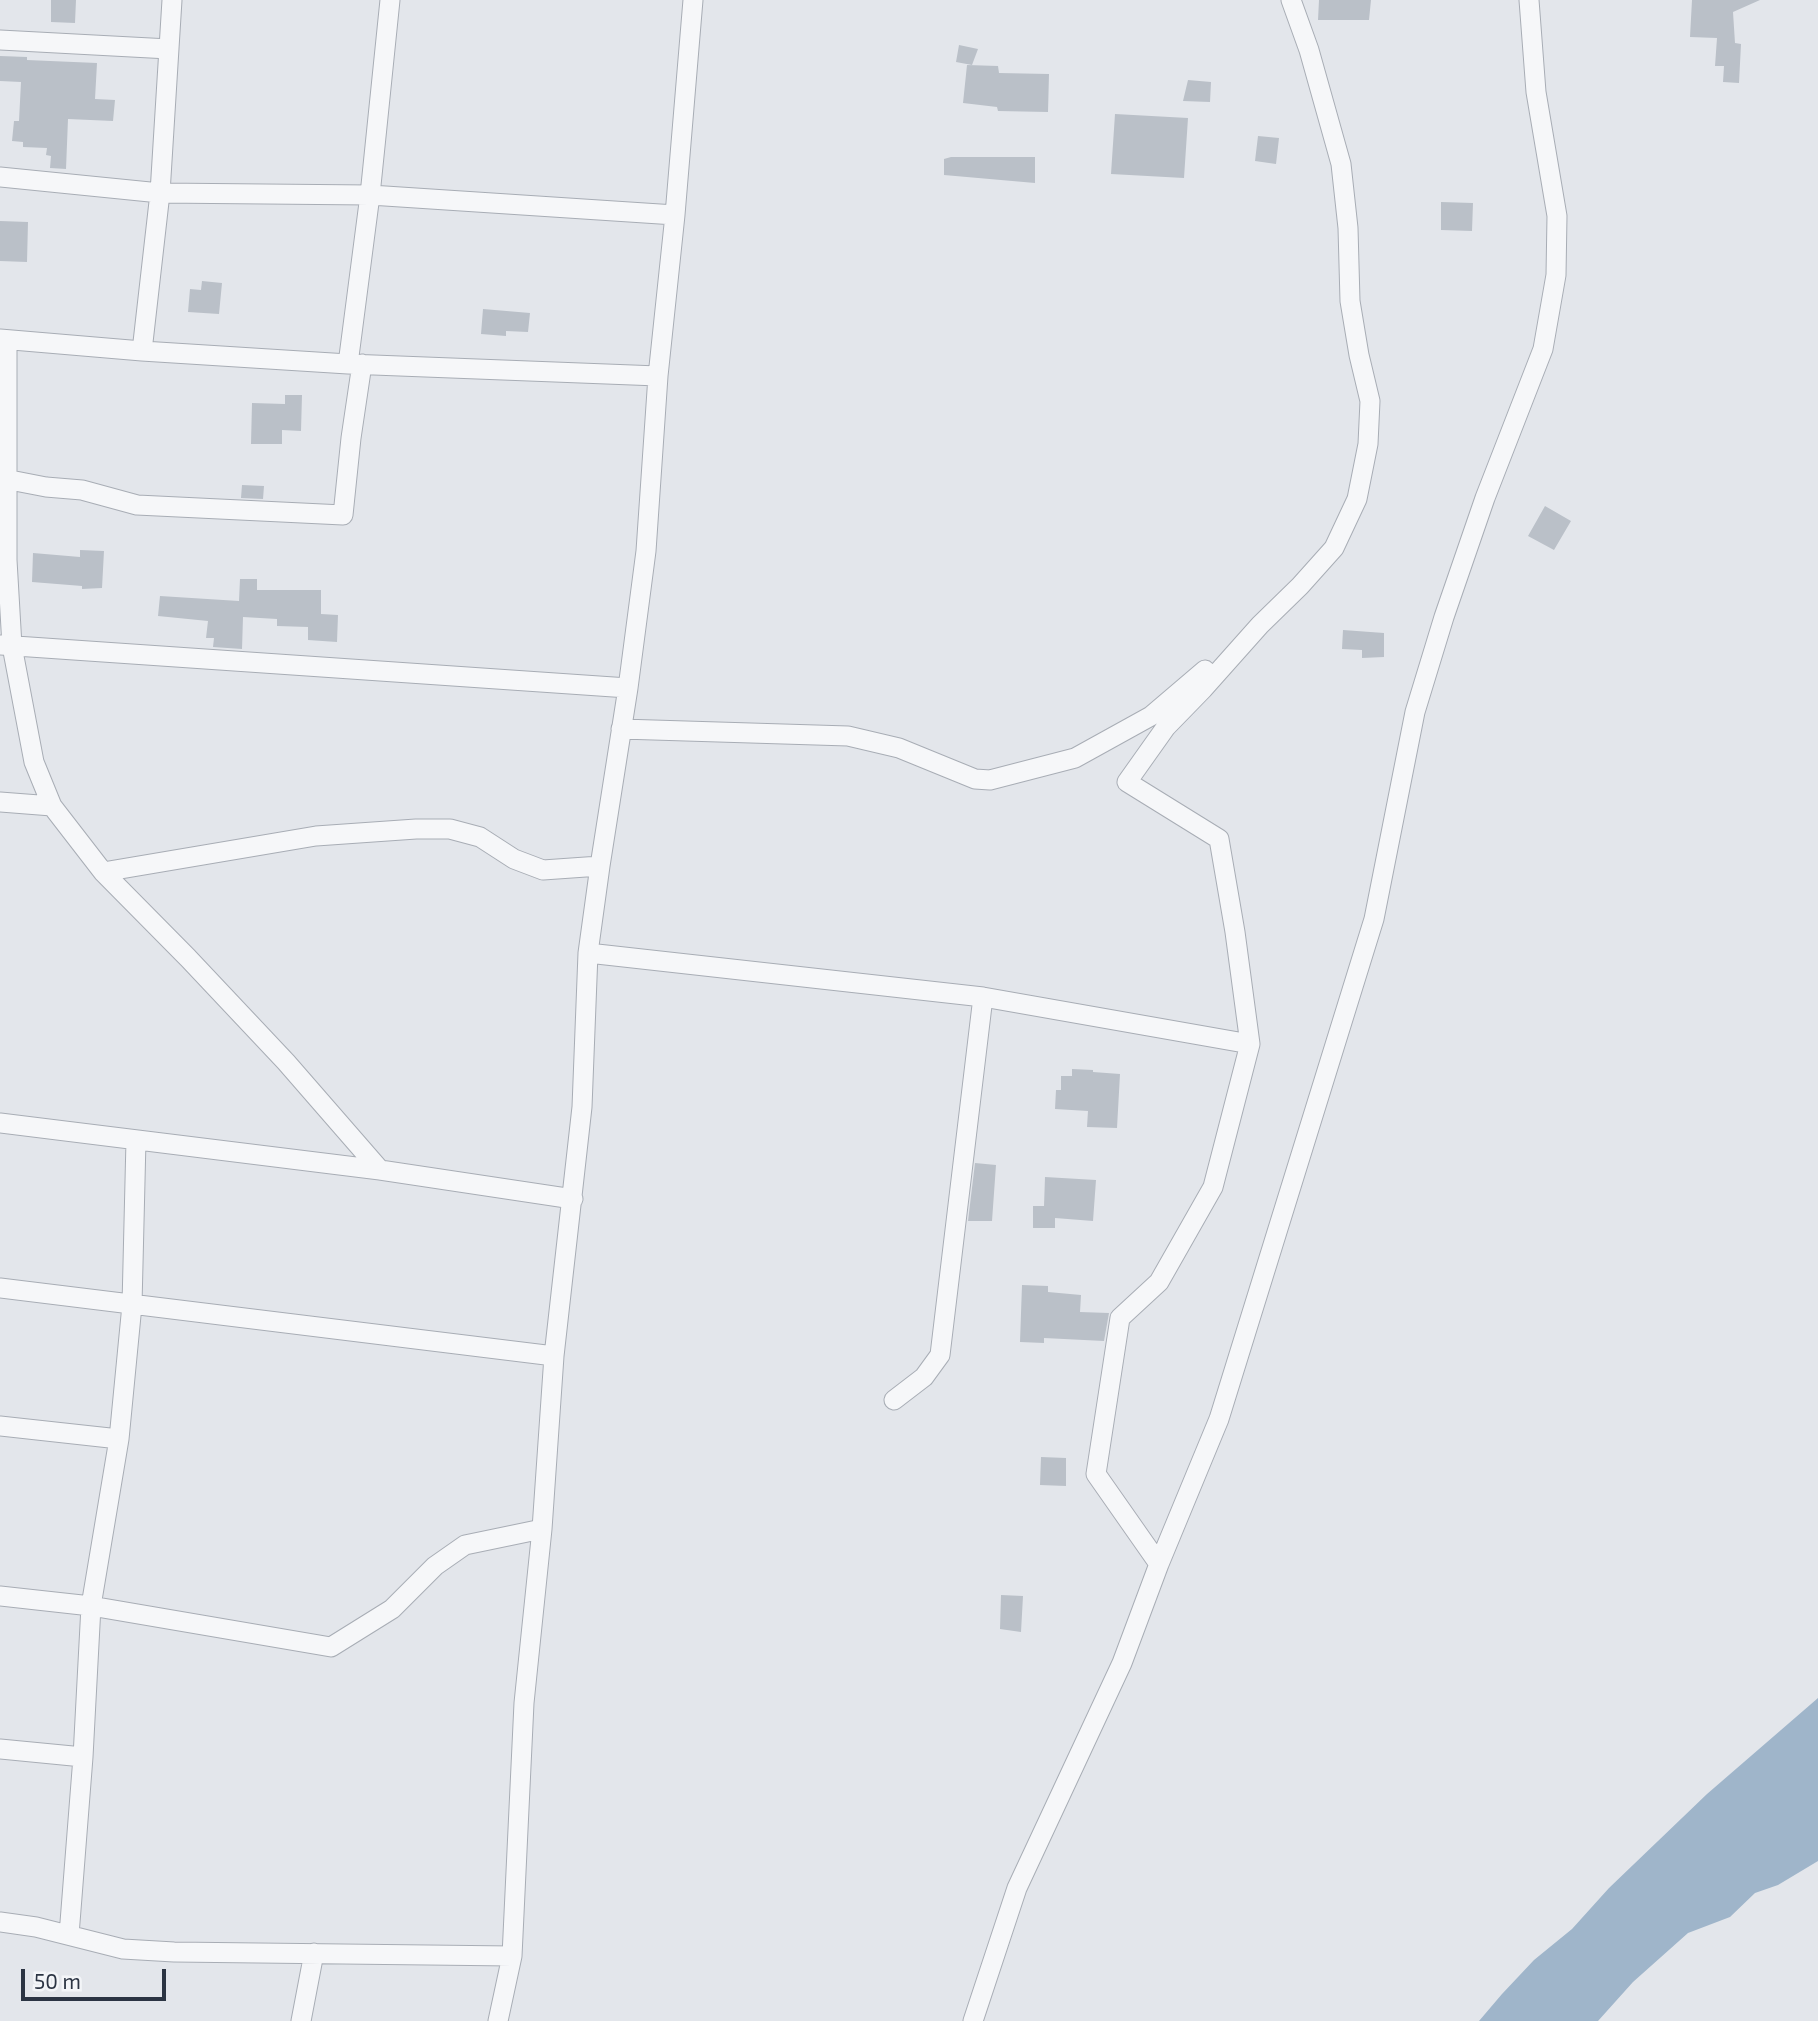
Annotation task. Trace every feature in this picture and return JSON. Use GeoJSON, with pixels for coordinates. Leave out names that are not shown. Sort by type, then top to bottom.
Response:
{"type":"FeatureCollection","features":[{"type":"Feature","properties":{"kind":"street"},"geometry":{"type":"LineString","coordinates":[[142,351],[160,193],[172,0]]}},
{"type":"Feature","properties":{"kind":"street"},"geometry":{"type":"LineString","coordinates":[[3,478],[46,487],[82,490],[137,505],[344,515],[370,195],[390,0]]}},
{"type":"Feature","properties":{"kind":"street"},"geometry":{"type":"LineString","coordinates":[[498,2021],[512,1956],[524,1703],[542,1529],[554,1356],[582,1107],[588,953],[646,551],[658,376],[693,0]]}},
{"type":"Feature","properties":{"kind":"street"},"geometry":{"type":"LineString","coordinates":[[621,729],[848,736],[899,748],[975,779],[990,780],[1075,758],[1151,716],[1259,625],[1300,586],[1334,548],[1357,499],[1368,444],[1370,401],[1350,301],[1348,228],[1341,164],[1309,50],[1291,0]]}},
{"type":"Feature","properties":{"kind":"street"},"geometry":{"type":"LineString","coordinates":[[973,2021],[1017,1888],[1122,1663],[1159,1564],[1219,1419],[1374,919],[1415,712],[1485,498],[1543,349],[1556,275],[1557,216],[1536,92],[1529,0]]}},
{"type":"Feature","properties":{"kind":"street"},"geometry":{"type":"LineString","coordinates":[[0,40],[169,49]]}},
{"type":"Feature","properties":{"kind":"street"},"geometry":{"type":"LineString","coordinates":[[0,177],[160,193],[370,195],[675,215]]}},
{"type":"Feature","properties":{"kind":"street"},"geometry":{"type":"LineString","coordinates":[[380,1170],[286,1062],[103,872],[52,806],[34,762],[6,645],[4,340],[355,364],[658,376]]}},
{"type":"Feature","properties":{"kind":"street"},"geometry":{"type":"LineString","coordinates":[[1159,1564],[1096,1474],[1120,1318],[1159,1282],[1213,1187],[1250,1044],[1219,839],[1127,782],[1166,727],[1259,625]]}},
{"type":"Feature","properties":{"kind":"street"},"geometry":{"type":"LineString","coordinates":[[6,645],[628,688]]}},
{"type":"Feature","properties":{"kind":"street"},"geometry":{"type":"LineString","coordinates":[[0,802],[52,806]]}},
{"type":"Feature","properties":{"kind":"street"},"geometry":{"type":"LineString","coordinates":[[103,872],[316,836],[416,829],[450,829],[480,837],[514,859],[543,870],[600,866]]}},
{"type":"Feature","properties":{"kind":"street"},"geometry":{"type":"LineString","coordinates":[[588,953],[983,997],[1250,1044]]}},
{"type":"Feature","properties":{"kind":"street"},"geometry":{"type":"LineString","coordinates":[[894,1400],[924,1377],[940,1355],[983,997]]}},
{"type":"Feature","properties":{"kind":"street"},"geometry":{"type":"LineString","coordinates":[[0,1123],[380,1170],[573,1199]]}},
{"type":"Feature","properties":{"kind":"street"},"geometry":{"type":"LineString","coordinates":[[69,1936],[91,1606],[119,1438],[132,1306],[136,1140]]}},
{"type":"Feature","properties":{"kind":"street"},"geometry":{"type":"LineString","coordinates":[[0,1288],[554,1356]]}},
{"type":"Feature","properties":{"kind":"street"},"geometry":{"type":"LineString","coordinates":[[0,1426],[119,1438]]}},
{"type":"Feature","properties":{"kind":"street"},"geometry":{"type":"LineString","coordinates":[[0,1596],[91,1606],[331,1647],[392,1609],[435,1566],[464,1545],[542,1529]]}},
{"type":"Feature","properties":{"kind":"street"},"geometry":{"type":"LineString","coordinates":[[0,1749],[83,1757]]}},
{"type":"Feature","properties":{"kind":"street"},"geometry":{"type":"LineString","coordinates":[[0,1922],[36,1927],[123,1949],[512,1956]]}},
{"type":"Feature","properties":{"kind":"street"},"geometry":{"type":"LineString","coordinates":[[302,2021],[314,1954]]}},
{"type":"Feature","properties":{"kind":"water"},"geometry":{"type":"Polygon","coordinates":[[[1818,1698],[1818,1861],[1778,1885],[1755,1893],[1730,1917],[1688,1933],[1633,1982],[1598,2021],[1479,2021],[1534,1960],[1572,1929],[1609,1888],[1707,1794],[1818,1698]]]}},
{"type":"Feature","properties":{"kind":"building"},"geometry":{"type":"Polygon","coordinates":[[[51,0],[76,0],[75,23],[51,22],[51,0]]]}},
{"type":"Feature","properties":{"kind":"building"},"geometry":{"type":"Polygon","coordinates":[[[1319,0],[1371,0],[1369,20],[1318,20],[1319,0]]]}},
{"type":"Feature","properties":{"kind":"building"},"geometry":{"type":"Polygon","coordinates":[[[1692,0],[1760,0],[1733,12],[1735,43],[1741,44],[1739,83],[1723,82],[1724,66],[1715,66],[1717,38],[1690,37],[1692,0]]]}},
{"type":"Feature","properties":{"kind":"building"},"geometry":{"type":"Polygon","coordinates":[[[959,45],[978,49],[972,65],[956,62],[959,45]]]}},
{"type":"Feature","properties":{"kind":"building"},"geometry":{"type":"Polygon","coordinates":[[[0,56],[97,63],[95,99],[115,100],[113,121],[68,119],[66,169],[50,168],[51,156],[46,155],[47,148],[23,147],[23,142],[12,141],[14,121],[19,121],[21,82],[0,81],[0,56]]]}},
{"type":"Feature","properties":{"kind":"building"},"geometry":{"type":"Polygon","coordinates":[[[967,65],[998,66],[999,73],[1049,74],[1048,112],[998,111],[997,107],[963,103],[967,65]]]}},
{"type":"Feature","properties":{"kind":"building"},"geometry":{"type":"Polygon","coordinates":[[[1188,80],[1211,82],[1210,102],[1183,101],[1188,80]]]}},
{"type":"Feature","properties":{"kind":"building"},"geometry":{"type":"Polygon","coordinates":[[[1115,114],[1188,118],[1184,178],[1111,174],[1115,114]]]}},
{"type":"Feature","properties":{"kind":"building"},"geometry":{"type":"Polygon","coordinates":[[[1258,136],[1279,138],[1276,164],[1255,161],[1258,136]]]}},
{"type":"Feature","properties":{"kind":"building"},"geometry":{"type":"Polygon","coordinates":[[[1035,157],[1035,183],[944,175],[944,159],[1035,157]]]}},
{"type":"Feature","properties":{"kind":"building"},"geometry":{"type":"Polygon","coordinates":[[[1441,202],[1473,203],[1472,231],[1441,230],[1441,202]]]}},
{"type":"Feature","properties":{"kind":"building"},"geometry":{"type":"Polygon","coordinates":[[[0,221],[28,222],[27,262],[0,261],[0,221]]]}},
{"type":"Feature","properties":{"kind":"building"},"geometry":{"type":"Polygon","coordinates":[[[202,281],[222,283],[219,314],[188,312],[190,289],[201,290],[202,281]]]}},
{"type":"Feature","properties":{"kind":"building"},"geometry":{"type":"Polygon","coordinates":[[[483,309],[530,313],[528,332],[506,331],[506,336],[481,334],[483,309]]]}},
{"type":"Feature","properties":{"kind":"building"},"geometry":{"type":"Polygon","coordinates":[[[285,395],[302,395],[301,431],[282,430],[282,444],[251,444],[252,403],[285,404],[285,395]]]}},
{"type":"Feature","properties":{"kind":"building"},"geometry":{"type":"Polygon","coordinates":[[[242,485],[264,486],[263,499],[241,498],[242,485]]]}},
{"type":"Feature","properties":{"kind":"building"},"geometry":{"type":"Polygon","coordinates":[[[1545,506],[1571,521],[1554,550],[1528,536],[1545,506]]]}},
{"type":"Feature","properties":{"kind":"building"},"geometry":{"type":"Polygon","coordinates":[[[80,550],[104,551],[102,588],[82,589],[82,586],[32,582],[33,553],[80,557],[80,550]]]}},
{"type":"Feature","properties":{"kind":"building"},"geometry":{"type":"Polygon","coordinates":[[[240,579],[257,579],[257,590],[321,590],[321,614],[338,615],[337,642],[308,640],[308,627],[277,626],[277,619],[243,617],[242,649],[213,647],[214,638],[206,638],[208,621],[158,616],[160,596],[239,601],[240,579]]]}},
{"type":"Feature","properties":{"kind":"building"},"geometry":{"type":"Polygon","coordinates":[[[1343,630],[1384,633],[1384,657],[1362,658],[1362,650],[1342,649],[1343,630]]]}},
{"type":"Feature","properties":{"kind":"building"},"geometry":{"type":"Polygon","coordinates":[[[1072,1069],[1120,1074],[1117,1128],[1087,1127],[1088,1111],[1055,1109],[1056,1090],[1061,1090],[1061,1076],[1072,1076],[1072,1069]]]}},
{"type":"Feature","properties":{"kind":"building"},"geometry":{"type":"Polygon","coordinates":[[[975,1163],[996,1165],[992,1221],[968,1221],[975,1163]]]}},
{"type":"Feature","properties":{"kind":"building"},"geometry":{"type":"Polygon","coordinates":[[[1045,1177],[1096,1180],[1093,1221],[1055,1218],[1055,1228],[1033,1228],[1033,1206],[1044,1206],[1045,1177]]]}},
{"type":"Feature","properties":{"kind":"building"},"geometry":{"type":"Polygon","coordinates":[[[1022,1285],[1048,1286],[1048,1292],[1081,1295],[1080,1312],[1109,1313],[1104,1341],[1044,1338],[1044,1343],[1020,1342],[1022,1285]]]}},
{"type":"Feature","properties":{"kind":"building"},"geometry":{"type":"Polygon","coordinates":[[[1041,1457],[1066,1458],[1066,1486],[1040,1485],[1041,1457]]]}},
{"type":"Feature","properties":{"kind":"building"},"geometry":{"type":"Polygon","coordinates":[[[1001,1595],[1023,1596],[1021,1632],[1000,1629],[1001,1595]]]}}]}
